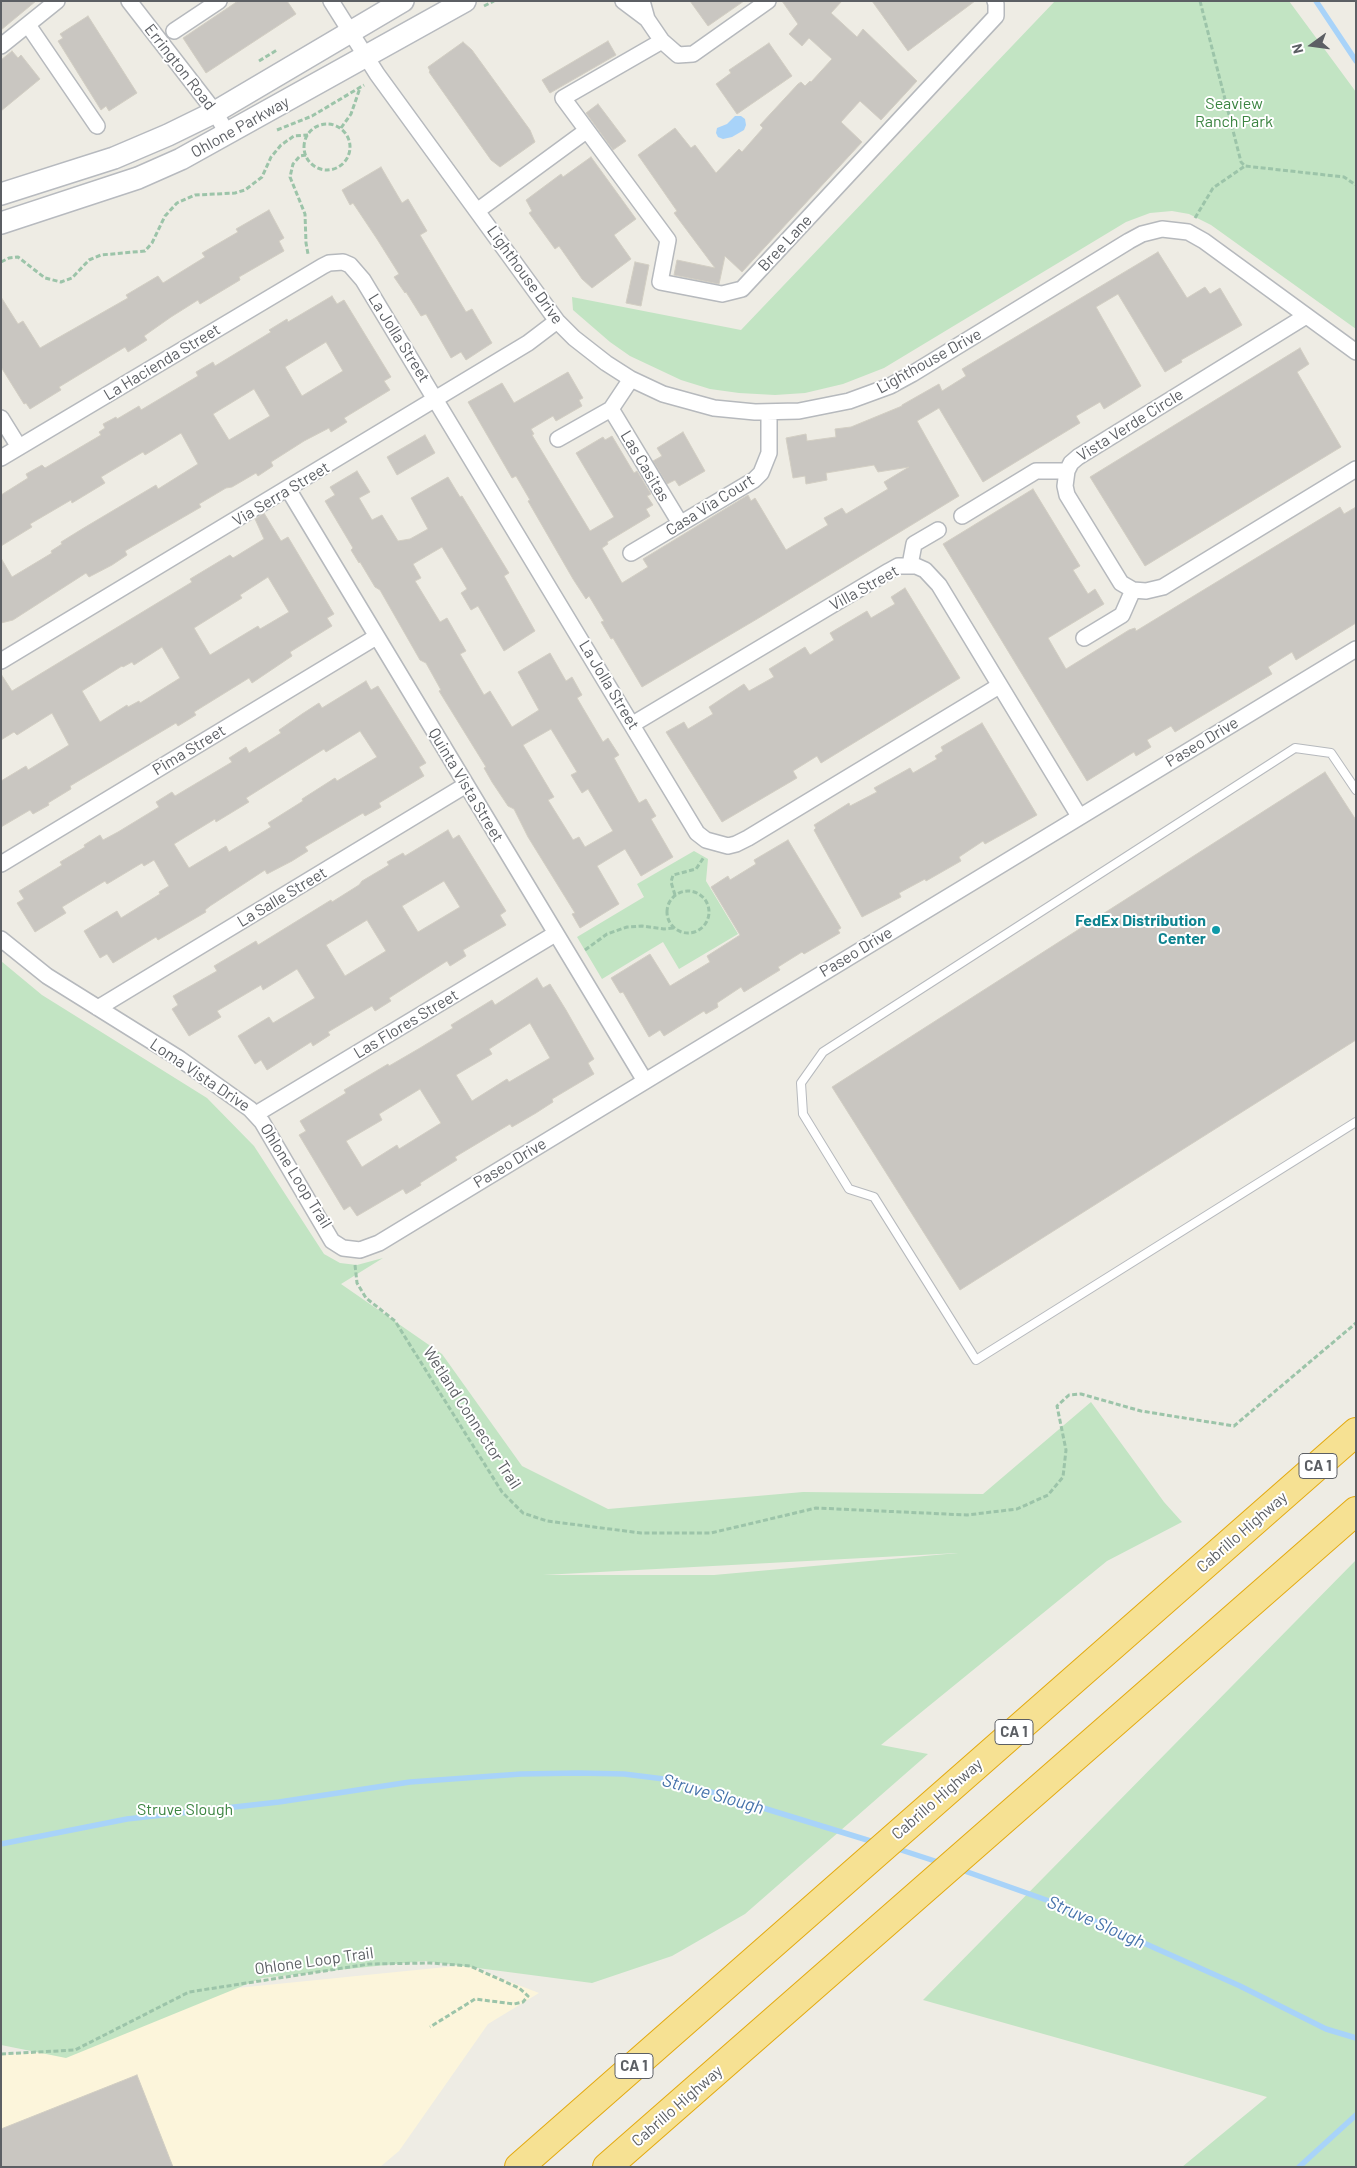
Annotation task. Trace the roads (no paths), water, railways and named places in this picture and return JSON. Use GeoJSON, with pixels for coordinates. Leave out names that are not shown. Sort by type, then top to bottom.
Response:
{"type":"FeatureCollection","features":[{"type":"Feature","properties":{"kind":"highway","name":"Cabrillo Highway"},"geometry":{"type":"LineString","coordinates":[[519,2167],[1356,1432]]}},
{"type":"Feature","properties":{"kind":"highway","name":"Cabrillo Highway"},"geometry":{"type":"LineString","coordinates":[[607,2167],[1356,1512]]}},
{"type":"Feature","properties":{"kind":"street"},"geometry":{"type":"LineString","coordinates":[[1,46],[57,1]]}},
{"type":"Feature","properties":{"kind":"street","name":"Errington Road"},"geometry":{"type":"LineString","coordinates":[[130,1],[215,112],[228,134]]}},
{"type":"Feature","properties":{"kind":"street","name":"Lighthouse Drive"},"geometry":{"type":"LineString","coordinates":[[331,1],[366,57],[557,321],[584,347],[631,379],[663,394],[698,404],[739,411],[799,411],[849,401],[890,386],[1142,234],[1162,228],[1188,232],[1204,241],[1356,352]]}},
{"type":"Feature","properties":{"kind":"street","name":"Ohlone Parkway"},"geometry":{"type":"LineString","coordinates":[[1,194],[122,155],[168,135],[215,112],[403,1]]}},
{"type":"Feature","properties":{"kind":"street","name":"Ohlone Parkway"},"geometry":{"type":"LineString","coordinates":[[1,223],[138,178],[181,160],[465,1]]}},
{"type":"Feature","properties":{"kind":"street"},"geometry":{"type":"LineString","coordinates":[[623,1],[647,19]]}},
{"type":"Feature","properties":{"kind":"street"},"geometry":{"type":"LineString","coordinates":[[642,1],[647,19],[662,41],[678,55],[693,54],[768,1]]}},
{"type":"Feature","properties":{"kind":"street","name":"Bree Lane"},"geometry":{"type":"LineString","coordinates":[[662,41],[563,98],[668,240],[660,282],[722,294],[742,289],[996,16],[995,1]]}},
{"type":"Feature","properties":{"kind":"street"},"geometry":{"type":"LineString","coordinates":[[174,31],[218,2]]}},
{"type":"Feature","properties":{"kind":"street"},"geometry":{"type":"LineString","coordinates":[[28,25],[97,126]]}},
{"type":"Feature","properties":{"kind":"street"},"geometry":{"type":"LineString","coordinates":[[477,211],[586,131]]}},
{"type":"Feature","properties":{"kind":"street","name":"La Jolla Street"},"geometry":{"type":"LineString","coordinates":[[323,266],[330,263],[343,262],[350,265],[356,271],[436,399],[697,833],[714,843],[728,846],[736,844],[999,686]]}},
{"type":"Feature","properties":{"kind":"street","name":"La Hacienda Street"},"geometry":{"type":"LineString","coordinates":[[1,458],[323,266]]}},
{"type":"Feature","properties":{"kind":"street","name":"Vista Verde Circle"},"geometry":{"type":"LineString","coordinates":[[1133,590],[1121,583],[1072,503],[1065,486],[1067,470],[1071,463],[1306,316]]}},
{"type":"Feature","properties":{"kind":"street","name":"Via Serra Street"},"geometry":{"type":"LineString","coordinates":[[1,661],[528,343],[557,321]]}},
{"type":"Feature","properties":{"kind":"street"},"geometry":{"type":"LineString","coordinates":[[558,440],[611,409],[631,379]]}},
{"type":"Feature","properties":{"kind":"street","name":"Las Casitas"},"geometry":{"type":"LineString","coordinates":[[611,409],[680,523]]}},
{"type":"Feature","properties":{"kind":"street","name":"Casa Via Court"},"geometry":{"type":"LineString","coordinates":[[632,553],[754,480],[761,473],[769,453],[769,412]]}},
{"type":"Feature","properties":{"kind":"street"},"geometry":{"type":"LineString","coordinates":[[1,418],[19,448]]}},
{"type":"Feature","properties":{"kind":"street"},"geometry":{"type":"LineString","coordinates":[[1084,638],[1122,615],[1133,590],[1146,592],[1162,587],[1356,469]]}},
{"type":"Feature","properties":{"kind":"street"},"geometry":{"type":"LineString","coordinates":[[962,516],[1036,471],[1067,470]]}},
{"type":"Feature","properties":{"kind":"street","name":"Quinta Vista Street"},"geometry":{"type":"LineString","coordinates":[[288,489],[645,1081]]}},
{"type":"Feature","properties":{"kind":"street"},"geometry":{"type":"LineString","coordinates":[[910,565],[914,544],[938,530]]}},
{"type":"Feature","properties":{"kind":"street","name":"Villa Street"},"geometry":{"type":"LineString","coordinates":[[633,724],[889,570],[898,566],[910,565],[925,570],[939,585],[1080,816]]}},
{"type":"Feature","properties":{"kind":"street","name":"Pima Street"},"geometry":{"type":"LineString","coordinates":[[1,864],[376,637]]}},
{"type":"Feature","properties":{"kind":"street","name":"Paseo Drive"},"geometry":{"type":"LineString","coordinates":[[354,1250],[368,1248],[379,1243],[1356,649]]}},
{"type":"Feature","properties":{"kind":"street","name":"La Salle Street"},"geometry":{"type":"LineString","coordinates":[[98,1008],[466,785]]}},
{"type":"Feature","properties":{"kind":"street","name":"Las Flores Street"},"geometry":{"type":"LineString","coordinates":[[256,1114],[555,934]]}},
{"type":"Feature","properties":{"kind":"street","name":"Loma Vista Drive"},"geometry":{"type":"LineString","coordinates":[[1,939],[33,965],[180,1059],[256,1114],[327,1234],[338,1245],[354,1250]]}},
{"type":"Feature","properties":{"kind":"lane"},"geometry":{"type":"LineString","coordinates":[[1356,790],[1331,753],[1296,748],[823,1052],[801,1083],[803,1114],[849,1189],[874,1197],[976,1360],[1356,1122]]}},
{"type":"Feature","properties":{"kind":"water"},"geometry":{"type":"Polygon","coordinates":[[[735,116],[741,116],[745,119],[746,125],[744,130],[732,137],[723,139],[718,137],[716,133],[717,128],[727,124],[735,116]]]}},
{"type":"Feature","properties":{"kind":"waterway"},"geometry":{"type":"LineString","coordinates":[[1316,1],[1356,61]]}},
{"type":"Feature","properties":{"kind":"waterway","name":"Struve Slough"},"geometry":{"type":"LineString","coordinates":[[1,1844],[127,1819],[279,1802],[410,1782],[521,1774],[578,1773],[624,1774],[672,1780],[877,1843]]}},
{"type":"Feature","properties":{"kind":"waterway","name":"Struve Slough"},"geometry":{"type":"LineString","coordinates":[[895,1848],[941,1863]]}},
{"type":"Feature","properties":{"kind":"waterway","name":"Struve Slough"},"geometry":{"type":"LineString","coordinates":[[959,1869],[1052,1902],[1240,1986],[1326,2029],[1356,2038]]}},
{"type":"Feature","properties":{"kind":"waterway"},"geometry":{"type":"LineString","coordinates":[[1299,2167],[1356,2115]]}},
{"type":"Feature","properties":{"kind":"place","name":"FedEx Distribution Center"},"geometry":{"type":"Point","coordinates":[1216,930]}},
{"type":"Feature","properties":{"kind":"park label","name":"Seaview Ranch Park"},"geometry":{"type":"Point","coordinates":[1234,113]}}]}
